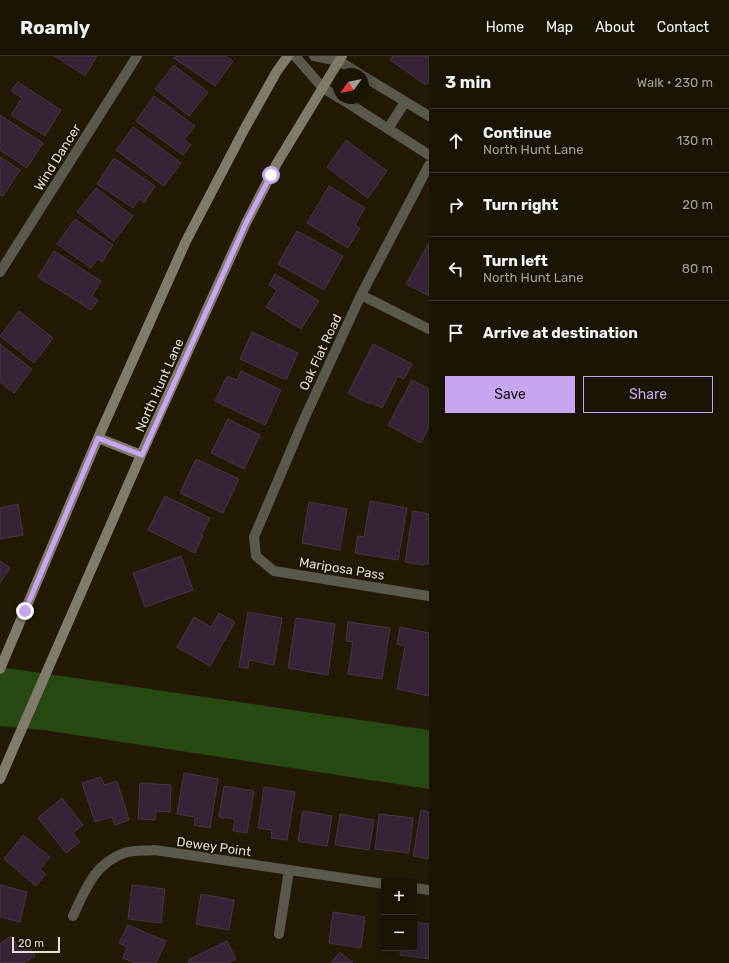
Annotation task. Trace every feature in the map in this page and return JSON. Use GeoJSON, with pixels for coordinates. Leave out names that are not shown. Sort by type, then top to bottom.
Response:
{"type":"FeatureCollection","features":[{"type":"Feature","properties":{"kind":"main road"},"geometry":{"type":"LineString","coordinates":[[0,669],[98,438],[186,241],[245,128],[288,56]]}},
{"type":"Feature","properties":{"kind":"main road","name":"North Hunt Lane"},"geometry":{"type":"LineString","coordinates":[[0,779],[142,455],[246,223],[277,163],[340,58]]}},
{"type":"Feature","properties":{"kind":"main road"},"geometry":{"type":"LineString","coordinates":[[98,438],[142,455]]}},
{"type":"Feature","properties":{"kind":"street","name":"Wind Dancer"},"geometry":{"type":"LineString","coordinates":[[0,272],[137,56]]}},
{"type":"Feature","properties":{"kind":"street"},"geometry":{"type":"LineString","coordinates":[[295,56],[322,87],[333,94]]}},
{"type":"Feature","properties":{"kind":"street"},"geometry":{"type":"LineString","coordinates":[[314,56],[340,58],[352,68]]}},
{"type":"Feature","properties":{"kind":"street"},"geometry":{"type":"LineString","coordinates":[[369,80],[429,116]]}},
{"type":"Feature","properties":{"kind":"street"},"geometry":{"type":"LineString","coordinates":[[388,129],[405,102]]}},
{"type":"Feature","properties":{"kind":"street"},"geometry":{"type":"LineString","coordinates":[[348,104],[429,155]]}},
{"type":"Feature","properties":{"kind":"street","name":"Oak Flat Road"},"geometry":{"type":"LineString","coordinates":[[256,556],[254,537],[304,417],[361,295],[429,165]]}},
{"type":"Feature","properties":{"kind":"street"},"geometry":{"type":"LineString","coordinates":[[361,295],[429,329]]}},
{"type":"Feature","properties":{"kind":"street","name":"Mariposa Pass"},"geometry":{"type":"LineString","coordinates":[[256,556],[274,570],[429,596]]}},
{"type":"Feature","properties":{"kind":"street","name":"Dewey Point"},"geometry":{"type":"LineString","coordinates":[[73,916],[89,881],[104,864],[125,853],[155,850],[381,884]]}},
{"type":"Feature","properties":{"kind":"street"},"geometry":{"type":"LineString","coordinates":[[279,934],[289,870]]}},
{"type":"Feature","properties":{"kind":"street"},"geometry":{"type":"LineString","coordinates":[[417,888],[429,890]]}},
{"type":"Feature","properties":{"kind":"green space"},"geometry":{"type":"Polygon","coordinates":[[[0,667],[429,730],[429,789],[43,730],[0,726],[0,667]]]}},
{"type":"Feature","properties":{"kind":"building"},"geometry":{"type":"Polygon","coordinates":[[[55,56],[97,56],[85,76],[55,56]]]}},
{"type":"Feature","properties":{"kind":"building"},"geometry":{"type":"Polygon","coordinates":[[[176,56],[225,56],[233,61],[215,86],[174,58],[176,56]]]}},
{"type":"Feature","properties":{"kind":"building"},"geometry":{"type":"Polygon","coordinates":[[[393,56],[429,56],[429,81],[426,85],[390,60],[393,56]]]}},
{"type":"Feature","properties":{"kind":"building"},"geometry":{"type":"Polygon","coordinates":[[[174,65],[208,92],[189,116],[155,89],[174,65]]]}},
{"type":"Feature","properties":{"kind":"building"},"geometry":{"type":"Polygon","coordinates":[[[18,82],[61,110],[45,136],[11,115],[22,98],[11,91],[18,82]]]}},
{"type":"Feature","properties":{"kind":"building"},"geometry":{"type":"Polygon","coordinates":[[[154,96],[195,126],[184,140],[191,145],[183,155],[136,121],[154,96]]]}},
{"type":"Feature","properties":{"kind":"building"},"geometry":{"type":"Polygon","coordinates":[[[0,115],[43,143],[27,168],[0,150],[0,115]]]}},
{"type":"Feature","properties":{"kind":"building"},"geometry":{"type":"Polygon","coordinates":[[[133,127],[181,163],[164,186],[116,150],[133,127]]]}},
{"type":"Feature","properties":{"kind":"building"},"geometry":{"type":"Polygon","coordinates":[[[346,140],[387,171],[368,198],[327,167],[346,140]]]}},
{"type":"Feature","properties":{"kind":"building"},"geometry":{"type":"Polygon","coordinates":[[[0,157],[20,170],[3,196],[0,195],[0,157]]]}},
{"type":"Feature","properties":{"kind":"building"},"geometry":{"type":"Polygon","coordinates":[[[114,158],[155,186],[144,203],[139,199],[133,208],[97,184],[114,158]]]}},
{"type":"Feature","properties":{"kind":"building"},"geometry":{"type":"Polygon","coordinates":[[[329,186],[365,208],[355,225],[360,228],[348,248],[307,223],[329,186]]]}},
{"type":"Feature","properties":{"kind":"building"},"geometry":{"type":"Polygon","coordinates":[[[96,188],[133,216],[114,241],[77,212],[96,188]]]}},
{"type":"Feature","properties":{"kind":"building"},"geometry":{"type":"Polygon","coordinates":[[[75,219],[113,245],[102,262],[98,259],[91,268],[57,244],[75,219]]]}},
{"type":"Feature","properties":{"kind":"building"},"geometry":{"type":"Polygon","coordinates":[[[297,231],[343,256],[324,290],[278,264],[297,231]]]}},
{"type":"Feature","properties":{"kind":"building"},"geometry":{"type":"Polygon","coordinates":[[[429,243],[429,296],[406,284],[429,243]]]}},
{"type":"Feature","properties":{"kind":"building"},"geometry":{"type":"Polygon","coordinates":[[[54,251],[101,281],[92,296],[98,300],[91,310],[38,277],[54,251]]]}},
{"type":"Feature","properties":{"kind":"building"},"geometry":{"type":"Polygon","coordinates":[[[275,274],[319,301],[301,329],[266,307],[277,290],[269,285],[275,274]]]}},
{"type":"Feature","properties":{"kind":"building"},"geometry":{"type":"Polygon","coordinates":[[[19,311],[53,338],[34,363],[0,336],[19,311]]]}},
{"type":"Feature","properties":{"kind":"building"},"geometry":{"type":"Polygon","coordinates":[[[252,332],[298,353],[286,380],[240,359],[252,332]]]}},
{"type":"Feature","properties":{"kind":"building"},"geometry":{"type":"Polygon","coordinates":[[[0,344],[32,369],[14,393],[0,382],[0,344]]]}},
{"type":"Feature","properties":{"kind":"building"},"geometry":{"type":"Polygon","coordinates":[[[373,344],[412,364],[404,379],[398,376],[382,408],[370,402],[369,404],[348,393],[373,344]]]}},
{"type":"Feature","properties":{"kind":"building"},"geometry":{"type":"Polygon","coordinates":[[[241,371],[281,390],[265,425],[215,401],[227,376],[237,380],[241,371]]]}},
{"type":"Feature","properties":{"kind":"building"},"geometry":{"type":"Polygon","coordinates":[[[412,380],[429,390],[429,427],[421,443],[388,425],[412,380]]]}},
{"type":"Feature","properties":{"kind":"building"},"geometry":{"type":"Polygon","coordinates":[[[228,419],[260,435],[244,469],[211,453],[228,419]]]}},
{"type":"Feature","properties":{"kind":"building"},"geometry":{"type":"Polygon","coordinates":[[[196,459],[239,479],[223,513],[180,493],[196,459]]]}},
{"type":"Feature","properties":{"kind":"building"},"geometry":{"type":"Polygon","coordinates":[[[165,496],[210,518],[201,535],[203,536],[195,553],[148,530],[165,496]]]}},
{"type":"Feature","properties":{"kind":"building"},"geometry":{"type":"Polygon","coordinates":[[[370,501],[407,508],[398,560],[355,553],[358,536],[364,537],[370,501]]]}},
{"type":"Feature","properties":{"kind":"building"},"geometry":{"type":"Polygon","coordinates":[[[309,502],[347,509],[340,550],[302,543],[309,502]]]}},
{"type":"Feature","properties":{"kind":"building"},"geometry":{"type":"Polygon","coordinates":[[[18,504],[23,535],[0,539],[0,508],[18,504]]]}},
{"type":"Feature","properties":{"kind":"building"},"geometry":{"type":"Polygon","coordinates":[[[413,511],[429,514],[429,564],[424,563],[424,565],[405,562],[413,511]]]}},
{"type":"Feature","properties":{"kind":"building"},"geometry":{"type":"Polygon","coordinates":[[[181,556],[193,590],[145,607],[133,573],[181,556]]]}},
{"type":"Feature","properties":{"kind":"building"},"geometry":{"type":"Polygon","coordinates":[[[0,561],[10,568],[0,583],[0,561]]]}},
{"type":"Feature","properties":{"kind":"building"},"geometry":{"type":"Polygon","coordinates":[[[248,612],[282,618],[274,665],[249,660],[248,668],[239,667],[248,612]]]}},
{"type":"Feature","properties":{"kind":"building"},"geometry":{"type":"Polygon","coordinates":[[[219,613],[235,622],[210,666],[177,647],[194,617],[211,627],[219,613]]]}},
{"type":"Feature","properties":{"kind":"building"},"geometry":{"type":"Polygon","coordinates":[[[296,618],[335,624],[328,675],[288,668],[296,618]]]}},
{"type":"Feature","properties":{"kind":"building"},"geometry":{"type":"Polygon","coordinates":[[[348,622],[390,628],[382,679],[348,674],[353,642],[346,641],[348,622]]]}},
{"type":"Feature","properties":{"kind":"building"},"geometry":{"type":"Polygon","coordinates":[[[400,627],[429,633],[429,696],[397,689],[405,646],[397,644],[400,627]]]}},
{"type":"Feature","properties":{"kind":"building"},"geometry":{"type":"Polygon","coordinates":[[[184,773],[218,779],[210,828],[194,825],[195,817],[177,814],[184,773]]]}},
{"type":"Feature","properties":{"kind":"building"},"geometry":{"type":"Polygon","coordinates":[[[101,777],[104,785],[117,781],[129,820],[115,825],[112,817],[95,822],[82,783],[101,777]]]}},
{"type":"Feature","properties":{"kind":"building"},"geometry":{"type":"Polygon","coordinates":[[[140,783],[171,785],[170,812],[156,811],[155,820],[138,819],[140,783]]]}},
{"type":"Feature","properties":{"kind":"building"},"geometry":{"type":"Polygon","coordinates":[[[224,786],[254,791],[247,833],[233,831],[235,819],[219,817],[224,786]]]}},
{"type":"Feature","properties":{"kind":"building"},"geometry":{"type":"Polygon","coordinates":[[[264,787],[295,792],[287,840],[271,838],[272,830],[258,828],[264,787]]]}},
{"type":"Feature","properties":{"kind":"building"},"geometry":{"type":"Polygon","coordinates":[[[62,798],[83,825],[73,833],[80,842],[66,853],[38,818],[62,798]]]}},
{"type":"Feature","properties":{"kind":"building"},"geometry":{"type":"Polygon","coordinates":[[[421,810],[429,812],[429,859],[413,856],[421,810]]]}},
{"type":"Feature","properties":{"kind":"building"},"geometry":{"type":"Polygon","coordinates":[[[303,811],[332,816],[327,846],[298,841],[303,811]]]}},
{"type":"Feature","properties":{"kind":"building"},"geometry":{"type":"Polygon","coordinates":[[[340,814],[374,820],[369,850],[335,845],[340,814]]]}},
{"type":"Feature","properties":{"kind":"building"},"geometry":{"type":"Polygon","coordinates":[[[379,814],[413,818],[409,853],[375,849],[379,814]]]}},
{"type":"Feature","properties":{"kind":"building"},"geometry":{"type":"Polygon","coordinates":[[[23,835],[50,857],[40,869],[46,874],[36,886],[4,859],[23,835]]]}},
{"type":"Feature","properties":{"kind":"building"},"geometry":{"type":"Polygon","coordinates":[[[0,885],[27,892],[20,922],[0,917],[0,885]]]}},
{"type":"Feature","properties":{"kind":"building"},"geometry":{"type":"Polygon","coordinates":[[[132,885],[165,889],[161,923],[128,919],[132,885]]]}},
{"type":"Feature","properties":{"kind":"building"},"geometry":{"type":"Polygon","coordinates":[[[201,894],[234,900],[229,930],[196,924],[201,894]]]}},
{"type":"Feature","properties":{"kind":"building"},"geometry":{"type":"Polygon","coordinates":[[[333,912],[365,917],[361,948],[329,943],[333,912]]]}},
{"type":"Feature","properties":{"kind":"building"},"geometry":{"type":"Polygon","coordinates":[[[417,922],[429,924],[429,959],[400,955],[401,951],[417,951],[417,922]]]}},
{"type":"Feature","properties":{"kind":"building"},"geometry":{"type":"Polygon","coordinates":[[[128,925],[166,941],[156,963],[135,963],[123,958],[127,947],[119,943],[128,925]]]}},
{"type":"Feature","properties":{"kind":"building"},"geometry":{"type":"Polygon","coordinates":[[[11,936],[18,947],[26,942],[35,956],[24,963],[0,963],[0,944],[11,936]]]}},
{"type":"Feature","properties":{"kind":"building"},"geometry":{"type":"Polygon","coordinates":[[[227,941],[236,959],[228,963],[189,963],[188,960],[227,941]]]}},
{"type":"Feature","properties":{"kind":"building"},"geometry":{"type":"Polygon","coordinates":[[[340,952],[353,963],[331,963],[340,952]]]}},
{"type":"Feature","properties":{"kind":"route"},"geometry":{"type":"LineString","coordinates":[[25,611],[98,438],[142,455],[246,223],[271,175]]}}]}
